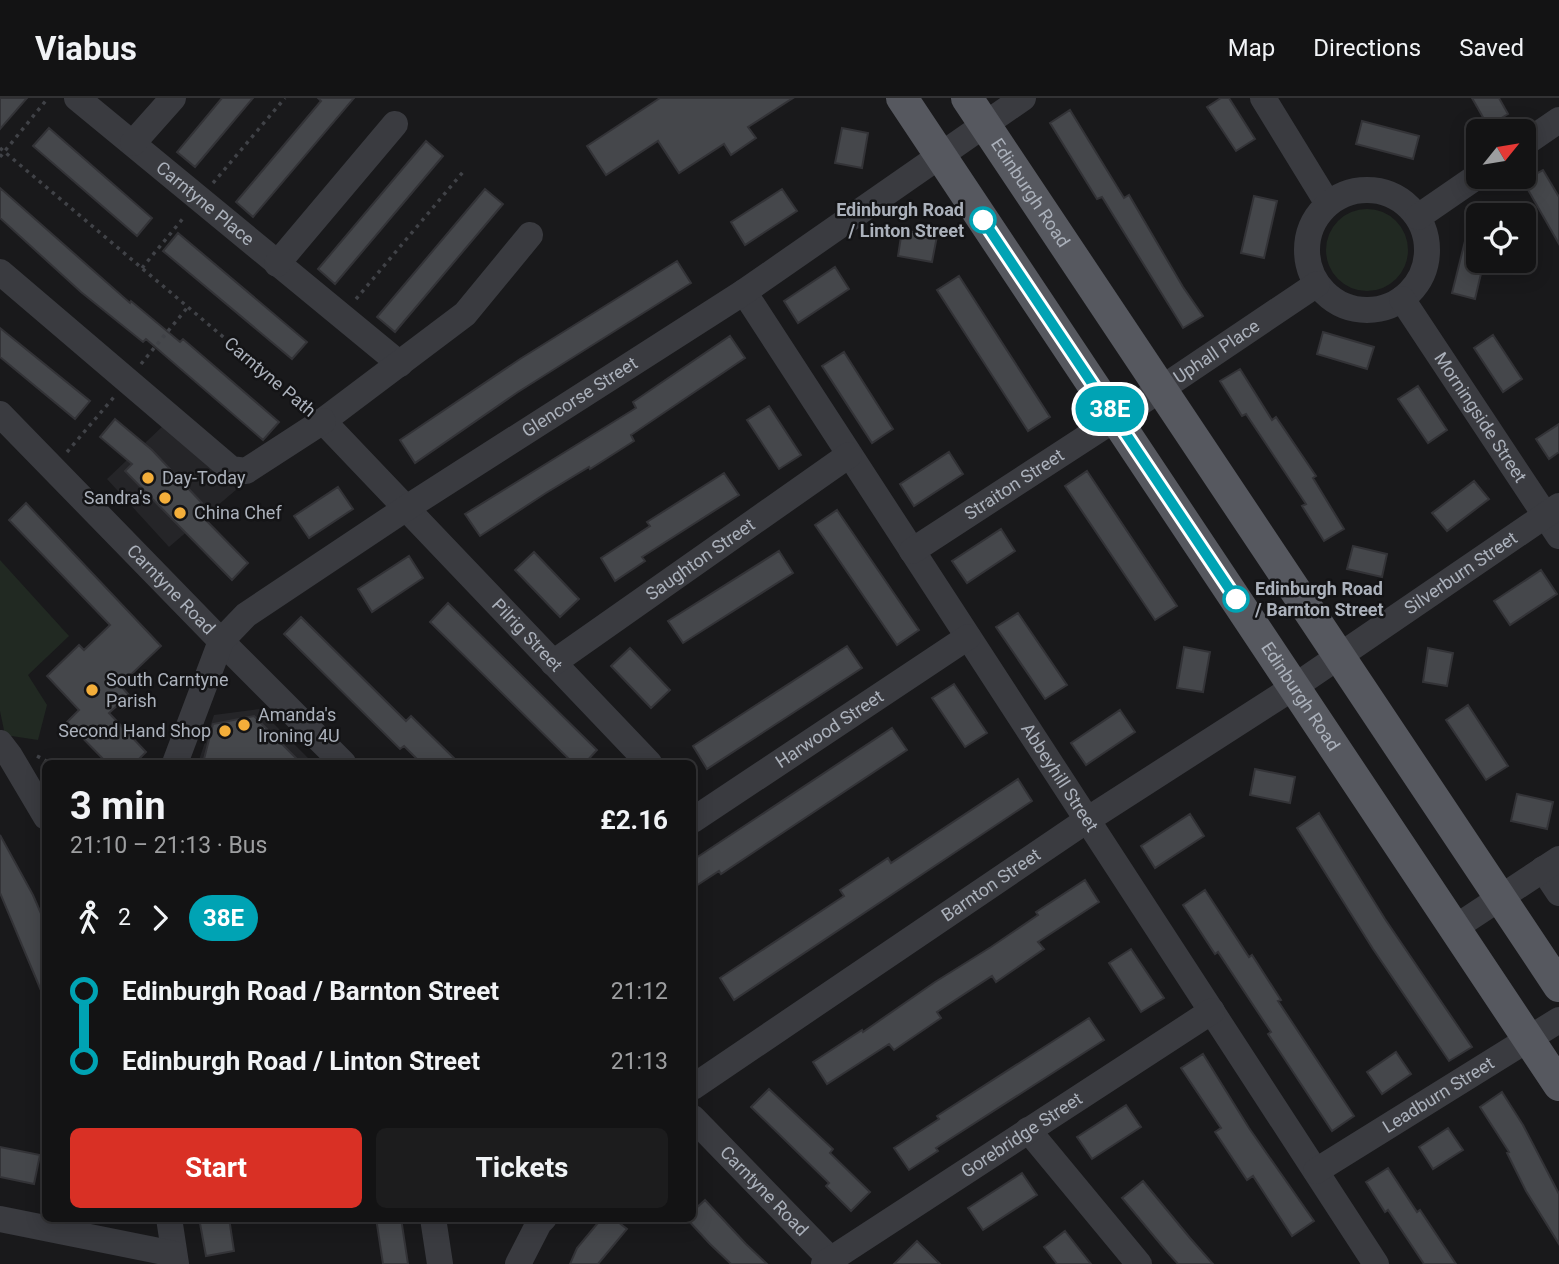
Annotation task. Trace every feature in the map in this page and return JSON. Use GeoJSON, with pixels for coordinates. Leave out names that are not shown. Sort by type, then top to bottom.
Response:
{"type":"FeatureCollection","features":[{"type":"Feature","properties":{"kind":"main road","name":"Edinburgh Road"},"geometry":{"type":"LineString","coordinates":[[902,98],[1559,1085]]}},
{"type":"Feature","properties":{"kind":"main road","name":"Edinburgh Road"},"geometry":{"type":"LineString","coordinates":[[967,98],[1559,986]]}},
{"type":"Feature","properties":{"kind":"street","name":"Carntyne Place"},"geometry":{"type":"LineString","coordinates":[[77,98],[400,364]]}},
{"type":"Feature","properties":{"kind":"street"},"geometry":{"type":"LineString","coordinates":[[133,143],[173,98]]}},
{"type":"Feature","properties":{"kind":"street","name":"Glencorse Street"},"geometry":{"type":"LineString","coordinates":[[221,641],[246,615],[405,509],[744,292],[1023,98]]}},
{"type":"Feature","properties":{"kind":"street"},"geometry":{"type":"LineString","coordinates":[[1263,98],[1328,204]]}},
{"type":"Feature","properties":{"kind":"street"},"geometry":{"type":"LineString","coordinates":[[1550,98],[1559,113]]}},
{"type":"Feature","properties":{"kind":"street"},"geometry":{"type":"LineString","coordinates":[[1536,136],[1559,120]]}},
{"type":"Feature","properties":{"kind":"street"},"geometry":{"type":"LineString","coordinates":[[277,264],[395,124]]}},
{"type":"Feature","properties":{"kind":"street"},"geometry":{"type":"LineString","coordinates":[[1418,217],[1466,184]]}},
{"type":"Feature","properties":{"kind":"street"},"geometry":{"type":"LineString","coordinates":[[1366,190],[1386,192],[1404,202],[1418,217],[1425,234],[1427,252],[1424,270],[1415,286],[1402,299],[1385,307],[1366,310],[1347,307],[1330,298],[1317,284],[1310,268],[1307,250],[1313,225],[1328,204],[1346,193],[1366,190]]}},
{"type":"Feature","properties":{"kind":"street"},"geometry":{"type":"LineString","coordinates":[[405,509],[323,421],[465,314],[530,236]]}},
{"type":"Feature","properties":{"kind":"street","name":"Carntyne Path"},"geometry":{"type":"LineString","coordinates":[[0,272],[231,469],[246,471],[323,421]]}},
{"type":"Feature","properties":{"kind":"street","name":"Uphall Place"},"geometry":{"type":"LineString","coordinates":[[1116,417],[1317,284]]}},
{"type":"Feature","properties":{"kind":"street","name":"Abbeyhill Street"},"geometry":{"type":"LineString","coordinates":[[744,292],[1376,1264]]}},
{"type":"Feature","properties":{"kind":"street","name":"Morningside Street"},"geometry":{"type":"LineString","coordinates":[[1402,299],[1554,519]]}},
{"type":"Feature","properties":{"kind":"street","name":"Carntyne Road"},"geometry":{"type":"LineString","coordinates":[[0,414],[341,760]]}},
{"type":"Feature","properties":{"kind":"street","name":"Straiton Street"},"geometry":{"type":"LineString","coordinates":[[912,551],[1116,417]]}},
{"type":"Feature","properties":{"kind":"street","name":"Saughton Street"},"geometry":{"type":"LineString","coordinates":[[553,663],[849,455]]}},
{"type":"Feature","properties":{"kind":"street","name":"Pilrig Street"},"geometry":{"type":"LineString","coordinates":[[405,509],[646,760]]}},
{"type":"Feature","properties":{"kind":"street","name":"Silverburn Street"},"geometry":{"type":"LineString","coordinates":[[1294,687],[1554,519]]}},
{"type":"Feature","properties":{"kind":"street","name":"Harwood Street"},"geometry":{"type":"LineString","coordinates":[[696,814],[968,636]]}},
{"type":"Feature","properties":{"kind":"street"},"geometry":{"type":"LineString","coordinates":[[176,760],[221,641]]}},
{"type":"Feature","properties":{"kind":"street","name":"Barnton Street"},"geometry":{"type":"LineString","coordinates":[[696,1085],[1087,820],[1294,687]]}},
{"type":"Feature","properties":{"kind":"street"},"geometry":{"type":"LineString","coordinates":[[0,743],[42,810]]}},
{"type":"Feature","properties":{"kind":"street"},"geometry":{"type":"LineString","coordinates":[[1455,927],[1551,864],[1559,893]]}},
{"type":"Feature","properties":{"kind":"street","name":"Gorebridge Street"},"geometry":{"type":"LineString","coordinates":[[830,1262],[1212,1011]]}},
{"type":"Feature","properties":{"kind":"street","name":"Leadburn Street"},"geometry":{"type":"LineString","coordinates":[[1316,1171],[1559,1020]]}},
{"type":"Feature","properties":{"kind":"street","name":"Carntyne Road"},"geometry":{"type":"LineString","coordinates":[[696,1121],[830,1262]]}},
{"type":"Feature","properties":{"kind":"street"},"geometry":{"type":"LineString","coordinates":[[1028,1130],[1139,1264]]}},
{"type":"Feature","properties":{"kind":"street"},"geometry":{"type":"LineString","coordinates":[[0,1219],[175,1259],[170,1222]]}},
{"type":"Feature","properties":{"kind":"street"},"geometry":{"type":"LineString","coordinates":[[434,1222],[440,1264]]}},
{"type":"Feature","properties":{"kind":"street"},"geometry":{"type":"LineString","coordinates":[[518,1264],[540,1222]]}},
{"type":"Feature","properties":{"kind":"path"},"geometry":{"type":"LineString","coordinates":[[0,157],[2,150],[48,98]]}},
{"type":"Feature","properties":{"kind":"path","name":"Carntyne Path"},"geometry":{"type":"LineString","coordinates":[[2,150],[323,421]]}},
{"type":"Feature","properties":{"kind":"path"},"geometry":{"type":"LineString","coordinates":[[342,316],[463,172]]}},
{"type":"Feature","properties":{"kind":"shaded area"},"geometry":{"type":"Polygon","coordinates":[[[1367,209],[1383,212],[1396,221],[1405,234],[1408,250],[1405,266],[1396,279],[1383,288],[1367,291],[1351,288],[1338,279],[1329,266],[1326,250],[1329,234],[1338,221],[1351,212],[1367,209]]]}},
{"type":"Feature","properties":{"kind":"shaded area"},"geometry":{"type":"Polygon","coordinates":[[[165,424],[237,489],[169,547],[107,479],[165,424]]]}},
{"type":"Feature","properties":{"kind":"shaded area"},"geometry":{"type":"Polygon","coordinates":[[[0,560],[69,636],[28,675],[47,705],[38,740],[5,735],[0,711],[0,560]]]}},
{"type":"Feature","properties":{"kind":"shaded area"},"geometry":{"type":"Polygon","coordinates":[[[259,709],[310,760],[199,760],[214,715],[259,709]]]}},
{"type":"Feature","properties":{"kind":"building"},"geometry":{"type":"Polygon","coordinates":[[[0,98],[27,98],[0,129],[0,98]]]}},
{"type":"Feature","properties":{"kind":"building"},"geometry":{"type":"Polygon","coordinates":[[[222,98],[253,98],[195,167],[177,152],[222,98]]]}},
{"type":"Feature","properties":{"kind":"building"},"geometry":{"type":"Polygon","coordinates":[[[318,98],[354,98],[253,217],[236,202],[321,101],[318,98]]]}},
{"type":"Feature","properties":{"kind":"building"},"geometry":{"type":"Polygon","coordinates":[[[660,98],[793,98],[748,127],[756,138],[731,155],[724,144],[679,173],[658,141],[606,175],[587,146],[660,98]]]}},
{"type":"Feature","properties":{"kind":"building"},"geometry":{"type":"Polygon","coordinates":[[[1221,98],[1229,98],[1255,139],[1236,151],[1207,107],[1221,98]]]}},
{"type":"Feature","properties":{"kind":"building"},"geometry":{"type":"Polygon","coordinates":[[[1472,98],[1499,98],[1508,114],[1500,119],[1484,119],[1472,98]]]}},
{"type":"Feature","properties":{"kind":"building"},"geometry":{"type":"Polygon","coordinates":[[[1070,110],[1124,198],[1129,195],[1203,316],[1183,328],[1102,197],[1097,199],[1050,123],[1070,110]]]}},
{"type":"Feature","properties":{"kind":"building"},"geometry":{"type":"Polygon","coordinates":[[[1362,121],[1419,136],[1413,159],[1356,144],[1362,121]]]}},
{"type":"Feature","properties":{"kind":"building"},"geometry":{"type":"Polygon","coordinates":[[[49,128],[152,218],[137,236],[33,146],[49,128]]]}},
{"type":"Feature","properties":{"kind":"building"},"geometry":{"type":"Polygon","coordinates":[[[842,128],[868,133],[862,168],[835,163],[842,128]]]}},
{"type":"Feature","properties":{"kind":"building"},"geometry":{"type":"Polygon","coordinates":[[[426,141],[443,156],[335,284],[318,269],[426,141]]]}},
{"type":"Feature","properties":{"kind":"building"},"geometry":{"type":"Polygon","coordinates":[[[1543,170],[1559,197],[1559,244],[1528,189],[1536,189],[1536,174],[1543,170]]]}},
{"type":"Feature","properties":{"kind":"building"},"geometry":{"type":"Polygon","coordinates":[[[0,188],[130,303],[131,301],[180,342],[183,339],[279,422],[263,440],[146,339],[143,342],[81,292],[0,218],[0,188]]]}},
{"type":"Feature","properties":{"kind":"building"},"geometry":{"type":"Polygon","coordinates":[[[485,189],[503,204],[395,332],[377,317],[485,189]]]}},
{"type":"Feature","properties":{"kind":"building"},"geometry":{"type":"Polygon","coordinates":[[[782,189],[797,211],[745,245],[731,222],[782,189]]]}},
{"type":"Feature","properties":{"kind":"building"},"geometry":{"type":"Polygon","coordinates":[[[1254,196],[1277,201],[1264,258],[1241,253],[1254,196]]]}},
{"type":"Feature","properties":{"kind":"building"},"geometry":{"type":"Polygon","coordinates":[[[902,230],[937,236],[932,262],[898,256],[902,230]]]}},
{"type":"Feature","properties":{"kind":"building"},"geometry":{"type":"Polygon","coordinates":[[[178,233],[307,342],[292,359],[163,251],[178,233]]]}},
{"type":"Feature","properties":{"kind":"building"},"geometry":{"type":"Polygon","coordinates":[[[1466,237],[1466,273],[1481,273],[1475,299],[1452,293],[1466,237]]]}},
{"type":"Feature","properties":{"kind":"building"},"geometry":{"type":"Polygon","coordinates":[[[677,261],[691,283],[518,392],[415,463],[400,440],[520,359],[677,261]]]}},
{"type":"Feature","properties":{"kind":"building"},"geometry":{"type":"Polygon","coordinates":[[[835,267],[849,289],[798,323],[784,301],[835,267]]]}},
{"type":"Feature","properties":{"kind":"building"},"geometry":{"type":"Polygon","coordinates":[[[959,276],[1050,417],[1028,431],[937,290],[959,276]]]}},
{"type":"Feature","properties":{"kind":"building"},"geometry":{"type":"Polygon","coordinates":[[[0,328],[90,401],[75,419],[0,357],[0,328]]]}},
{"type":"Feature","properties":{"kind":"building"},"geometry":{"type":"Polygon","coordinates":[[[1323,332],[1374,347],[1367,369],[1317,354],[1323,332]]]}},
{"type":"Feature","properties":{"kind":"building"},"geometry":{"type":"Polygon","coordinates":[[[1493,335],[1522,379],[1503,392],[1474,348],[1493,335]]]}},
{"type":"Feature","properties":{"kind":"building"},"geometry":{"type":"Polygon","coordinates":[[[730,336],[745,358],[631,435],[634,441],[480,536],[465,514],[636,408],[633,402],[730,336]]]}},
{"type":"Feature","properties":{"kind":"building"},"geometry":{"type":"Polygon","coordinates":[[[844,352],[893,429],[872,443],[822,366],[844,352]]]}},
{"type":"Feature","properties":{"kind":"building"},"geometry":{"type":"Polygon","coordinates":[[[1240,369],[1272,420],[1276,417],[1316,476],[1313,478],[1344,529],[1324,541],[1302,506],[1306,504],[1246,414],[1242,416],[1220,381],[1240,369]]]}},
{"type":"Feature","properties":{"kind":"building"},"geometry":{"type":"Polygon","coordinates":[[[1418,386],[1447,430],[1428,443],[1398,399],[1418,386]]]}},
{"type":"Feature","properties":{"kind":"building"},"geometry":{"type":"Polygon","coordinates":[[[769,406],[801,455],[779,469],[747,420],[769,406]]]}},
{"type":"Feature","properties":{"kind":"building"},"geometry":{"type":"Polygon","coordinates":[[[115,419],[152,450],[202,503],[195,509],[248,563],[232,580],[125,471],[132,464],[100,437],[115,419]]]}},
{"type":"Feature","properties":{"kind":"building"},"geometry":{"type":"Polygon","coordinates":[[[1559,424],[1559,452],[1549,459],[1536,439],[1559,424]]]}},
{"type":"Feature","properties":{"kind":"building"},"geometry":{"type":"Polygon","coordinates":[[[949,452],[963,474],[914,506],[900,484],[949,452]]]}},
{"type":"Feature","properties":{"kind":"building"},"geometry":{"type":"Polygon","coordinates":[[[1087,471],[1177,606],[1155,620],[1065,486],[1087,471]]]}},
{"type":"Feature","properties":{"kind":"building"},"geometry":{"type":"Polygon","coordinates":[[[724,473],[739,495],[642,557],[645,561],[615,581],[601,558],[650,526],[647,522],[724,473]]]}},
{"type":"Feature","properties":{"kind":"building"},"geometry":{"type":"Polygon","coordinates":[[[1474,481],[1489,499],[1447,531],[1432,513],[1474,481]]]}},
{"type":"Feature","properties":{"kind":"building"},"geometry":{"type":"Polygon","coordinates":[[[338,487],[353,509],[309,538],[294,516],[338,487]]]}},
{"type":"Feature","properties":{"kind":"building","name":"South Carntyne Parish"},"geometry":{"type":"Polygon","coordinates":[[[26,503],[161,646],[120,685],[129,695],[109,713],[146,752],[138,760],[104,760],[67,722],[79,710],[47,676],[79,645],[84,650],[110,625],[9,520],[26,503]]]}},
{"type":"Feature","properties":{"kind":"building"},"geometry":{"type":"Polygon","coordinates":[[[837,510],[919,630],[897,645],[815,525],[837,510]]]}},
{"type":"Feature","properties":{"kind":"building"},"geometry":{"type":"Polygon","coordinates":[[[1001,529],[1015,551],[967,583],[952,561],[1001,529]]]}},
{"type":"Feature","properties":{"kind":"building"},"geometry":{"type":"Polygon","coordinates":[[[1353,546],[1387,554],[1382,577],[1347,569],[1353,546]]]}},
{"type":"Feature","properties":{"kind":"building"},"geometry":{"type":"Polygon","coordinates":[[[779,551],[793,573],[683,643],[668,621],[779,551]]]}},
{"type":"Feature","properties":{"kind":"building"},"geometry":{"type":"Polygon","coordinates":[[[534,552],[579,599],[560,617],[515,570],[534,552]]]}},
{"type":"Feature","properties":{"kind":"building"},"geometry":{"type":"Polygon","coordinates":[[[409,556],[423,578],[372,612],[358,589],[409,556]]]}},
{"type":"Feature","properties":{"kind":"building"},"geometry":{"type":"Polygon","coordinates":[[[1541,570],[1557,594],[1510,625],[1494,601],[1541,570]]]}},
{"type":"Feature","properties":{"kind":"building"},"geometry":{"type":"Polygon","coordinates":[[[448,603],[597,750],[588,760],[570,760],[430,622],[448,603]]]}},
{"type":"Feature","properties":{"kind":"building"},"geometry":{"type":"Polygon","coordinates":[[[1018,613],[1067,685],[1045,699],[996,627],[1018,613]]]}},
{"type":"Feature","properties":{"kind":"building"},"geometry":{"type":"Polygon","coordinates":[[[301,617],[406,721],[411,716],[456,760],[418,760],[404,746],[400,749],[284,634],[301,617]]]}},
{"type":"Feature","properties":{"kind":"building"},"geometry":{"type":"Polygon","coordinates":[[[847,646],[862,668],[707,769],[693,746],[847,646]]]}},
{"type":"Feature","properties":{"kind":"building"},"geometry":{"type":"Polygon","coordinates":[[[1184,647],[1210,652],[1203,692],[1177,688],[1184,647]]]}},
{"type":"Feature","properties":{"kind":"building"},"geometry":{"type":"Polygon","coordinates":[[[630,648],[670,690],[651,708],[611,666],[630,648]]]}},
{"type":"Feature","properties":{"kind":"building"},"geometry":{"type":"Polygon","coordinates":[[[1428,648],[1453,653],[1447,686],[1423,682],[1428,648]]]}},
{"type":"Feature","properties":{"kind":"building"},"geometry":{"type":"Polygon","coordinates":[[[954,684],[987,733],[965,747],[932,698],[954,684]]]}},
{"type":"Feature","properties":{"kind":"building"},"geometry":{"type":"Polygon","coordinates":[[[1468,705],[1508,766],[1486,780],[1446,720],[1468,705]]]}},
{"type":"Feature","properties":{"kind":"building"},"geometry":{"type":"Polygon","coordinates":[[[1120,710],[1135,732],[1086,765],[1071,743],[1120,710]]]}},
{"type":"Feature","properties":{"kind":"building"},"geometry":{"type":"Polygon","coordinates":[[[254,716],[298,760],[204,760],[213,724],[254,716]]]}},
{"type":"Feature","properties":{"kind":"building"},"geometry":{"type":"Polygon","coordinates":[[[892,728],[907,750],[721,874],[719,871],[696,886],[696,858],[892,728]]]}},
{"type":"Feature","properties":{"kind":"building"},"geometry":{"type":"Polygon","coordinates":[[[1255,769],[1295,777],[1290,803],[1250,795],[1255,769]]]}},
{"type":"Feature","properties":{"kind":"building"},"geometry":{"type":"Polygon","coordinates":[[[1018,779],[1032,801],[734,1000],[720,978],[844,896],[840,890],[888,858],[891,863],[1018,779]]]}},
{"type":"Feature","properties":{"kind":"building"},"geometry":{"type":"Polygon","coordinates":[[[1517,794],[1553,802],[1547,829],[1511,821],[1517,794]]]}},
{"type":"Feature","properties":{"kind":"building"},"geometry":{"type":"Polygon","coordinates":[[[1319,813],[1385,919],[1472,1047],[1449,1061],[1373,949],[1297,828],[1319,813]]]}},
{"type":"Feature","properties":{"kind":"building"},"geometry":{"type":"Polygon","coordinates":[[[1190,814],[1204,836],[1155,868],[1141,846],[1190,814]]]}},
{"type":"Feature","properties":{"kind":"building"},"geometry":{"type":"Polygon","coordinates":[[[0,835],[42,916],[42,993],[0,893],[0,835]]]}},
{"type":"Feature","properties":{"kind":"building"},"geometry":{"type":"Polygon","coordinates":[[[1085,880],[1099,902],[1038,942],[1044,949],[996,982],[992,976],[937,1012],[941,1018],[894,1050],[889,1044],[827,1084],[813,1062],[991,947],[1038,915],[1036,912],[1085,880]]]}},
{"type":"Feature","properties":{"kind":"building"},"geometry":{"type":"Polygon","coordinates":[[[1205,890],[1249,957],[1252,955],[1281,1000],[1278,1001],[1354,1116],[1332,1131],[1268,1034],[1271,1032],[1183,905],[1205,890]]]}},
{"type":"Feature","properties":{"kind":"building"},"geometry":{"type":"Polygon","coordinates":[[[1131,949],[1164,998],[1141,1012],[1109,963],[1131,949]]]}},
{"type":"Feature","properties":{"kind":"building"},"geometry":{"type":"Polygon","coordinates":[[[1089,1018],[1104,1040],[936,1148],[938,1151],[909,1170],[894,1148],[939,1119],[937,1116],[1089,1018]]]}},
{"type":"Feature","properties":{"kind":"building"},"geometry":{"type":"Polygon","coordinates":[[[1396,1052],[1411,1074],[1382,1094],[1367,1072],[1396,1052]]]}},
{"type":"Feature","properties":{"kind":"building"},"geometry":{"type":"Polygon","coordinates":[[[1203,1054],[1249,1128],[1314,1221],[1292,1236],[1253,1176],[1247,1180],[1215,1132],[1221,1128],[1181,1068],[1203,1054]]]}},
{"type":"Feature","properties":{"kind":"building"},"geometry":{"type":"Polygon","coordinates":[[[769,1089],[833,1149],[830,1153],[870,1192],[851,1211],[826,1186],[829,1183],[751,1107],[769,1089]]]}},
{"type":"Feature","properties":{"kind":"building"},"geometry":{"type":"Polygon","coordinates":[[[1502,1092],[1523,1125],[1559,1194],[1559,1244],[1526,1191],[1507,1153],[1509,1152],[1480,1107],[1502,1092]]]}},
{"type":"Feature","properties":{"kind":"building"},"geometry":{"type":"Polygon","coordinates":[[[1126,1105],[1141,1127],[1092,1159],[1077,1137],[1126,1105]]]}},
{"type":"Feature","properties":{"kind":"building"},"geometry":{"type":"Polygon","coordinates":[[[1448,1128],[1463,1150],[1433,1169],[1419,1147],[1448,1128]]]}},
{"type":"Feature","properties":{"kind":"building"},"geometry":{"type":"Polygon","coordinates":[[[0,1147],[40,1155],[34,1184],[0,1177],[0,1147]]]}},
{"type":"Feature","properties":{"kind":"building"},"geometry":{"type":"Polygon","coordinates":[[[1388,1168],[1456,1264],[1424,1264],[1388,1210],[1385,1212],[1366,1182],[1388,1168]]]}},
{"type":"Feature","properties":{"kind":"building"},"geometry":{"type":"Polygon","coordinates":[[[1022,1173],[1037,1195],[983,1230],[968,1208],[1022,1173]]]}},
{"type":"Feature","properties":{"kind":"building"},"geometry":{"type":"Polygon","coordinates":[[[1143,1181],[1213,1264],[1178,1264],[1168,1253],[1122,1198],[1143,1181]]]}},
{"type":"Feature","properties":{"kind":"building"},"geometry":{"type":"Polygon","coordinates":[[[705,1200],[767,1264],[731,1264],[690,1222],[696,1222],[696,1208],[705,1200]]]}},
{"type":"Feature","properties":{"kind":"building"},"geometry":{"type":"Polygon","coordinates":[[[200,1222],[230,1222],[234,1251],[206,1256],[200,1222]]]}},
{"type":"Feature","properties":{"kind":"building"},"geometry":{"type":"Polygon","coordinates":[[[377,1222],[402,1222],[408,1264],[383,1264],[377,1222]]]}},
{"type":"Feature","properties":{"kind":"building"},"geometry":{"type":"Polygon","coordinates":[[[599,1222],[618,1222],[627,1229],[598,1264],[570,1264],[577,1248],[599,1222]]]}},
{"type":"Feature","properties":{"kind":"building"},"geometry":{"type":"Polygon","coordinates":[[[1065,1231],[1091,1264],[1057,1264],[1044,1247],[1065,1231]]]}},
{"type":"Feature","properties":{"kind":"building"},"geometry":{"type":"Polygon","coordinates":[[[917,1241],[940,1264],[894,1264],[917,1241]]]}},
{"type":"Feature","properties":{"kind":"bus line","name":"38E"},"geometry":{"type":"LineString","coordinates":[[983,220],[1236,599]]}},
{"type":"Feature","properties":{"kind":"place","name":"Edinburgh Road / Linton Street"},"geometry":{"type":"Point","coordinates":[983,220]}},
{"type":"Feature","properties":{"kind":"place","name":"Day-Today"},"geometry":{"type":"Point","coordinates":[148,478]}},
{"type":"Feature","properties":{"kind":"place","name":"Sandra's"},"geometry":{"type":"Point","coordinates":[165,498]}},
{"type":"Feature","properties":{"kind":"place","name":"China Chef"},"geometry":{"type":"Point","coordinates":[180,513]}},
{"type":"Feature","properties":{"kind":"place","name":"Edinburgh Road / Barnton Street"},"geometry":{"type":"Point","coordinates":[1236,599]}},
{"type":"Feature","properties":{"kind":"place","name":"South Carntyne Parish"},"geometry":{"type":"Point","coordinates":[92,690]}},
{"type":"Feature","properties":{"kind":"place","name":"Amanda's Ironing 4U"},"geometry":{"type":"Point","coordinates":[244,725]}},
{"type":"Feature","properties":{"kind":"place","name":"Second Hand Shop"},"geometry":{"type":"Point","coordinates":[225,731]}}]}
